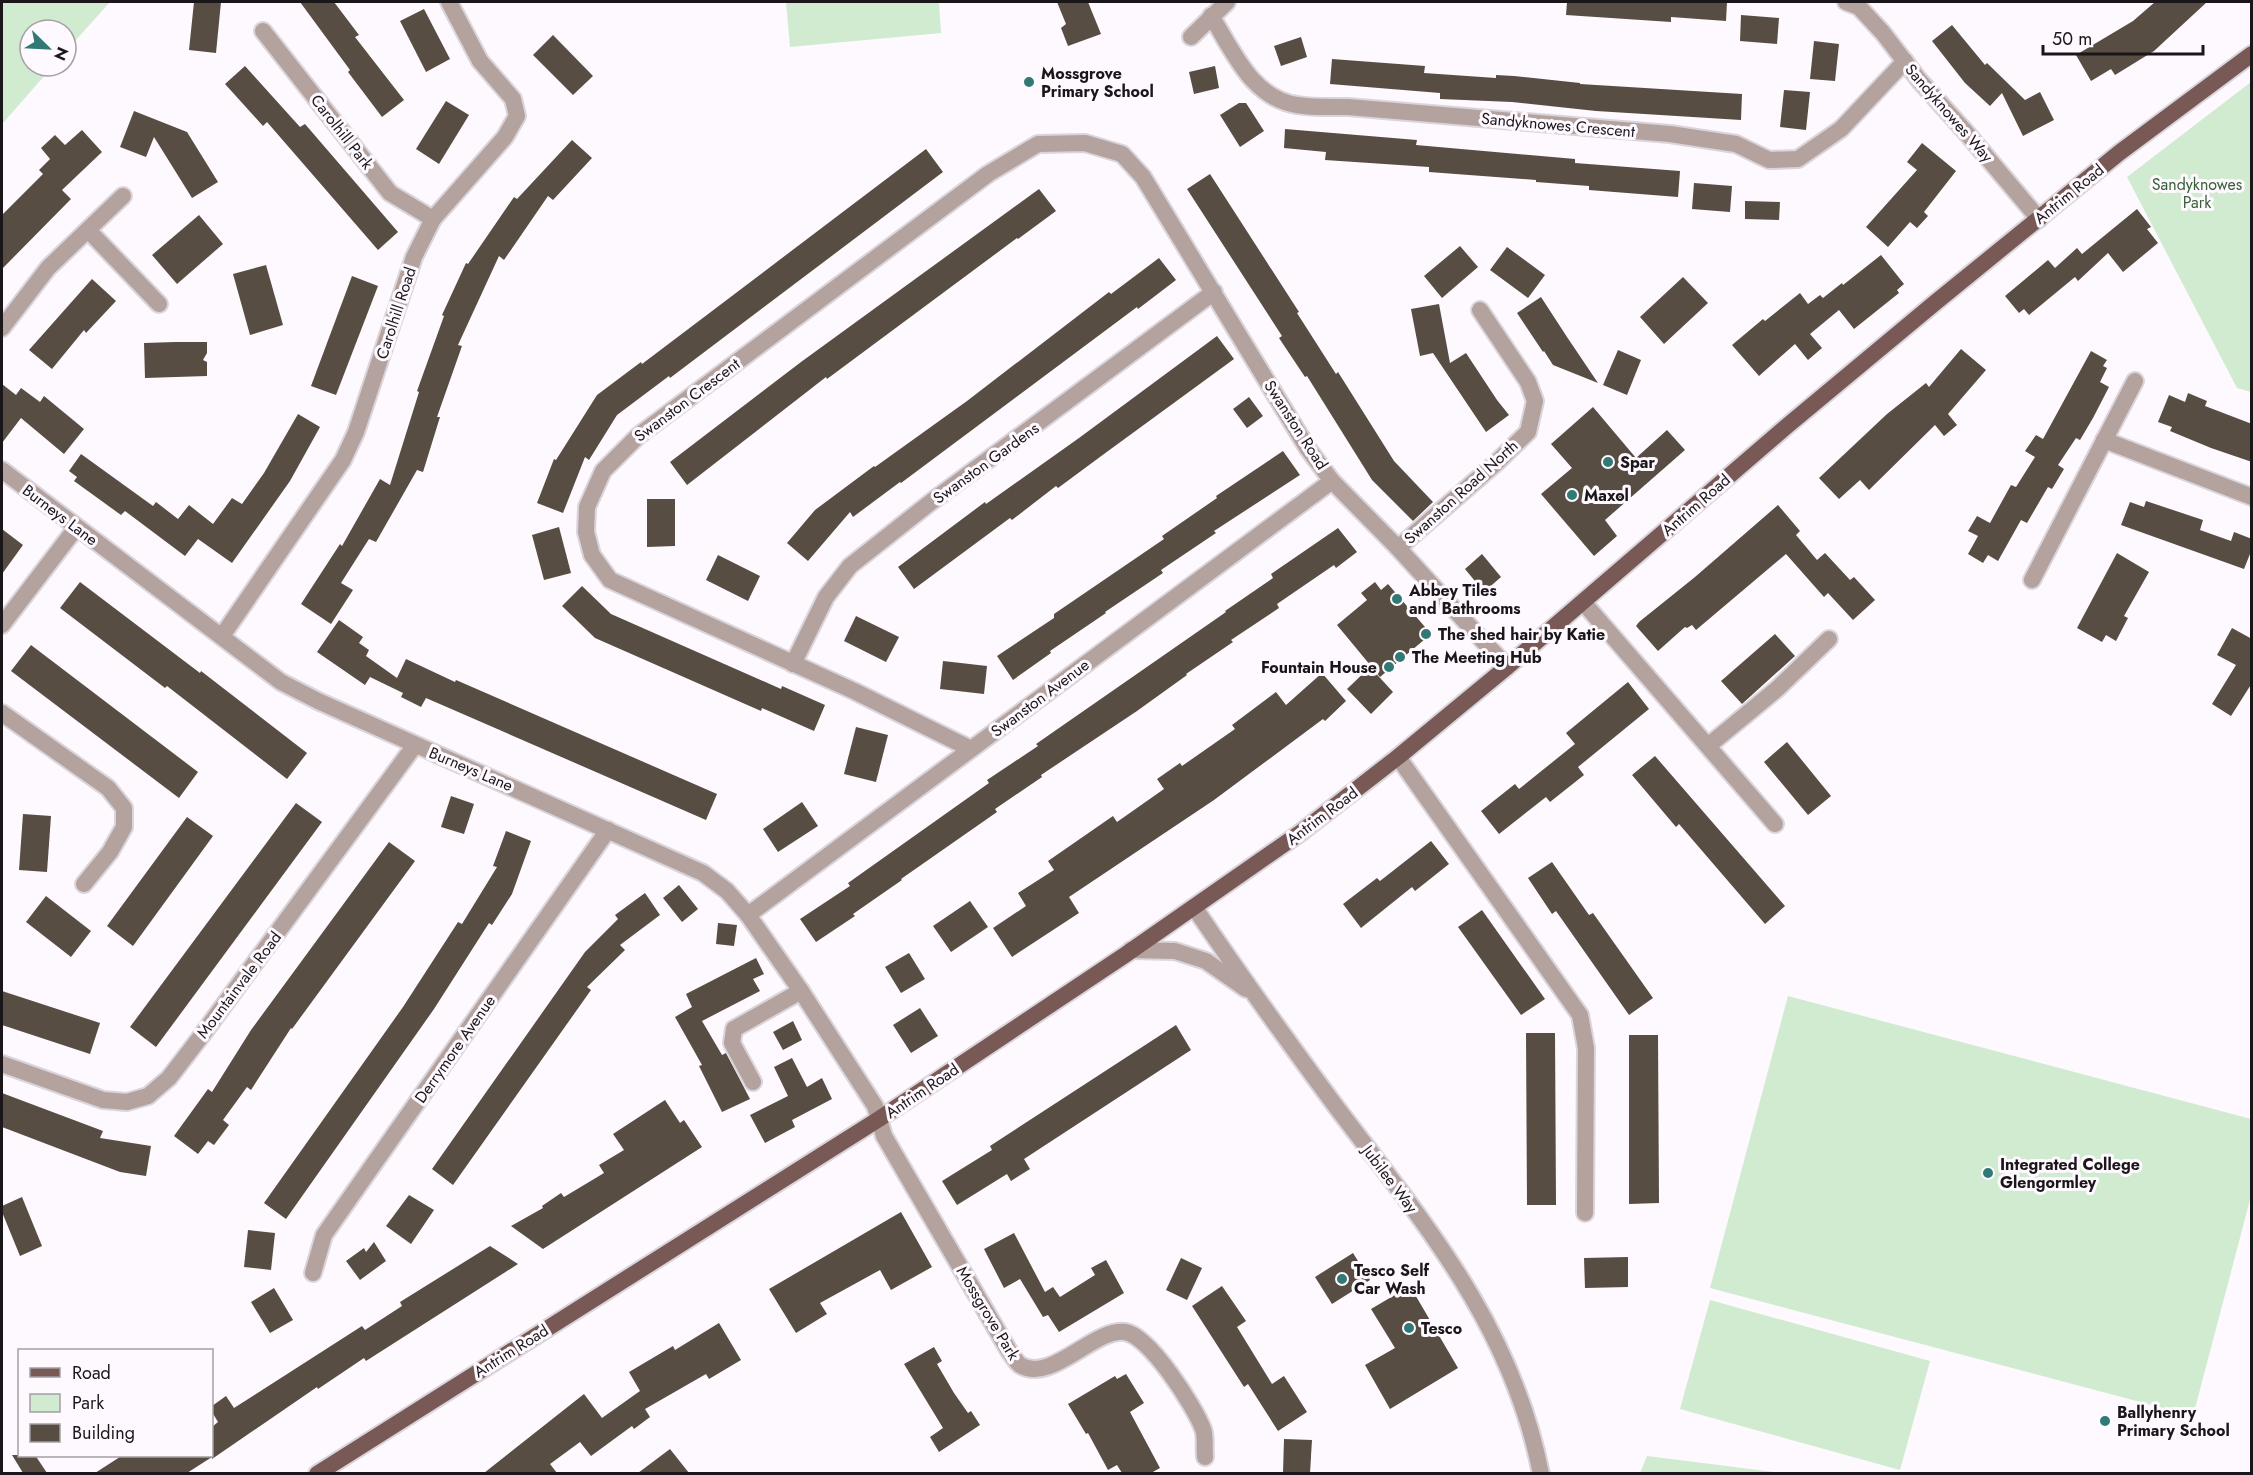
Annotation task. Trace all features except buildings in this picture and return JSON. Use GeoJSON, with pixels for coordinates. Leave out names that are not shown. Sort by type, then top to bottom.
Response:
{"type":"FeatureCollection","features":[{"type":"Feature","properties":{"kind":"main road","name":"Antrim Road"},"geometry":{"type":"LineString","coordinates":[[317,1473],[879,1119],[1194,908],[1300,833],[1508,668],[1796,419],[2039,219],[2120,153],[2252,54]]}},
{"type":"Feature","properties":{"kind":"street","name":"Carolhill Road"},"geometry":{"type":"LineString","coordinates":[[222,636],[343,460],[360,422],[414,257],[433,219],[505,137],[517,116],[513,99],[480,61],[449,2]]}},
{"type":"Feature","properties":{"kind":"street"},"geometry":{"type":"LineString","coordinates":[[1191,37],[1227,2]]}},
{"type":"Feature","properties":{"kind":"street","name":"Sandyknowes Way"},"geometry":{"type":"LineString","coordinates":[[1856,3],[2039,219]]}},
{"type":"Feature","properties":{"kind":"street","name":"Sandyknowes Crescent"},"geometry":{"type":"LineString","coordinates":[[1211,16],[1246,73],[1271,97],[1296,105],[1348,107],[1670,134],[1736,144],[1769,160],[1798,159],[1841,129],[1905,61]]}},
{"type":"Feature","properties":{"kind":"street","name":"Carolhill Park"},"geometry":{"type":"LineString","coordinates":[[263,31],[390,194],[433,219]]}},
{"type":"Feature","properties":{"kind":"street","name":"Swanston Crescent"},"geometry":{"type":"LineString","coordinates":[[971,749],[854,691],[610,580],[591,555],[586,531],[587,507],[603,471],[638,435],[998,168],[1038,144],[1085,143],[1122,154]]}},
{"type":"Feature","properties":{"kind":"street","name":"Swanston Road"},"geometry":{"type":"LineString","coordinates":[[1122,154],[1143,177],[1308,449],[1332,481],[1398,548],[1508,668]]}},
{"type":"Feature","properties":{"kind":"street"},"geometry":{"type":"LineString","coordinates":[[2,328],[48,268],[123,196]]}},
{"type":"Feature","properties":{"kind":"street"},"geometry":{"type":"LineString","coordinates":[[88,230],[159,304]]}},
{"type":"Feature","properties":{"kind":"street","name":"Swanston Gardens"},"geometry":{"type":"LineString","coordinates":[[793,664],[826,597],[850,566],[931,502],[1214,292]]}},
{"type":"Feature","properties":{"kind":"street","name":"Swanston Road North"},"geometry":{"type":"LineString","coordinates":[[1398,548],[1496,463],[1528,432],[1535,401],[1528,382],[1480,310]]}},
{"type":"Feature","properties":{"kind":"street"},"geometry":{"type":"LineString","coordinates":[[2032,580],[2135,381]]}},
{"type":"Feature","properties":{"kind":"street"},"geometry":{"type":"LineString","coordinates":[[2104,441],[2252,497]]}},
{"type":"Feature","properties":{"kind":"street","name":"Burneys Lane"},"geometry":{"type":"LineString","coordinates":[[2,470],[282,681],[318,701],[703,873],[727,891],[748,915],[801,991],[874,1106],[879,1119]]}},
{"type":"Feature","properties":{"kind":"street","name":"Swanston Avenue"},"geometry":{"type":"LineString","coordinates":[[748,915],[1332,481]]}},
{"type":"Feature","properties":{"kind":"street"},"geometry":{"type":"LineString","coordinates":[[2,625],[76,528]]}},
{"type":"Feature","properties":{"kind":"street"},"geometry":{"type":"LineString","coordinates":[[1583,602],[1774,824]]}},
{"type":"Feature","properties":{"kind":"street"},"geometry":{"type":"LineString","coordinates":[[1708,746],[1777,689],[1829,639]]}},
{"type":"Feature","properties":{"kind":"street"},"geometry":{"type":"LineString","coordinates":[[2,712],[108,788],[124,808],[124,827],[110,852],[84,885]]}},
{"type":"Feature","properties":{"kind":"street","name":"Mountainvale Road"},"geometry":{"type":"LineString","coordinates":[[2,1064],[103,1100],[127,1102],[148,1096],[169,1077],[199,1039],[415,745]]}},
{"type":"Feature","properties":{"kind":"street"},"geometry":{"type":"LineString","coordinates":[[1398,757],[1580,1015],[1586,1048],[1585,1213]]}},
{"type":"Feature","properties":{"kind":"street","name":"Derrymore Avenue"},"geometry":{"type":"LineString","coordinates":[[313,1273],[324,1235],[608,830]]}},
{"type":"Feature","properties":{"kind":"street","name":"Jubilee Way"},"geometry":{"type":"LineString","coordinates":[[1194,908],[1456,1269],[1488,1324],[1516,1384],[1534,1440],[1541,1473]]}},
{"type":"Feature","properties":{"kind":"street"},"geometry":{"type":"LineString","coordinates":[[1131,950],[1175,951],[1206,961],[1256,996]]}},
{"type":"Feature","properties":{"kind":"street"},"geometry":{"type":"LineString","coordinates":[[753,1082],[732,1043],[734,1029],[801,991]]}},
{"type":"Feature","properties":{"kind":"street","name":"Mossgrove Park"},"geometry":{"type":"LineString","coordinates":[[879,1119],[884,1136],[1009,1351],[1020,1365],[1036,1369],[1066,1358],[1107,1333],[1127,1332],[1152,1348],[1172,1375],[1204,1431],[1204,1457]]}},
{"type":"Feature","properties":{"kind":"green space"},"geometry":{"type":"Polygon","coordinates":[[[2,2],[110,2],[78,38],[78,18],[18,18],[18,78],[42,78],[2,124],[2,2]]]}},
{"type":"Feature","properties":{"kind":"green space"},"geometry":{"type":"Polygon","coordinates":[[[786,2],[939,2],[941,33],[790,47],[786,2]]]}},
{"type":"Feature","properties":{"kind":"green space","name":"Sandyknowes Park"},"geometry":{"type":"Polygon","coordinates":[[[2251,82],[2251,392],[2237,388],[2127,177],[2251,82]]]}},
{"type":"Feature","properties":{"kind":"green space"},"geometry":{"type":"Polygon","coordinates":[[[1788,996],[2251,1119],[2251,1196],[2193,1416],[1710,1288],[1788,996]]]}},
{"type":"Feature","properties":{"kind":"green space"},"geometry":{"type":"Polygon","coordinates":[[[1710,1300],[1930,1361],[1900,1470],[1680,1409],[1710,1300]]]}},
{"type":"Feature","properties":{"kind":"green space"},"geometry":{"type":"Polygon","coordinates":[[[1647,1456],[1782,1473],[1640,1473],[1647,1456]]]}},
{"type":"Feature","properties":{"kind":"place","name":"Mossgrove Primary School"},"geometry":{"type":"Point","coordinates":[1029,82]}},
{"type":"Feature","properties":{"kind":"place","name":"Spar"},"geometry":{"type":"Point","coordinates":[1608,462]}},
{"type":"Feature","properties":{"kind":"place","name":"Maxol"},"geometry":{"type":"Point","coordinates":[1572,495]}},
{"type":"Feature","properties":{"kind":"place","name":"Abbey Tiles and Bathrooms"},"geometry":{"type":"Point","coordinates":[1397,599]}},
{"type":"Feature","properties":{"kind":"place","name":"The shed hair by Katie"},"geometry":{"type":"Point","coordinates":[1426,634]}},
{"type":"Feature","properties":{"kind":"place","name":"The Meeting Hub"},"geometry":{"type":"Point","coordinates":[1400,657]}},
{"type":"Feature","properties":{"kind":"place","name":"Fountain House"},"geometry":{"type":"Point","coordinates":[1389,667]}},
{"type":"Feature","properties":{"kind":"place","name":"Integrated College Glengormley"},"geometry":{"type":"Point","coordinates":[1988,1173]}},
{"type":"Feature","properties":{"kind":"place","name":"Tesco Self Car Wash"},"geometry":{"type":"Point","coordinates":[1342,1279]}},
{"type":"Feature","properties":{"kind":"place","name":"Tesco"},"geometry":{"type":"Point","coordinates":[1409,1328]}},
{"type":"Feature","properties":{"kind":"place","name":"Ballyhenry Primary School"},"geometry":{"type":"Point","coordinates":[2105,1421]}}]}
